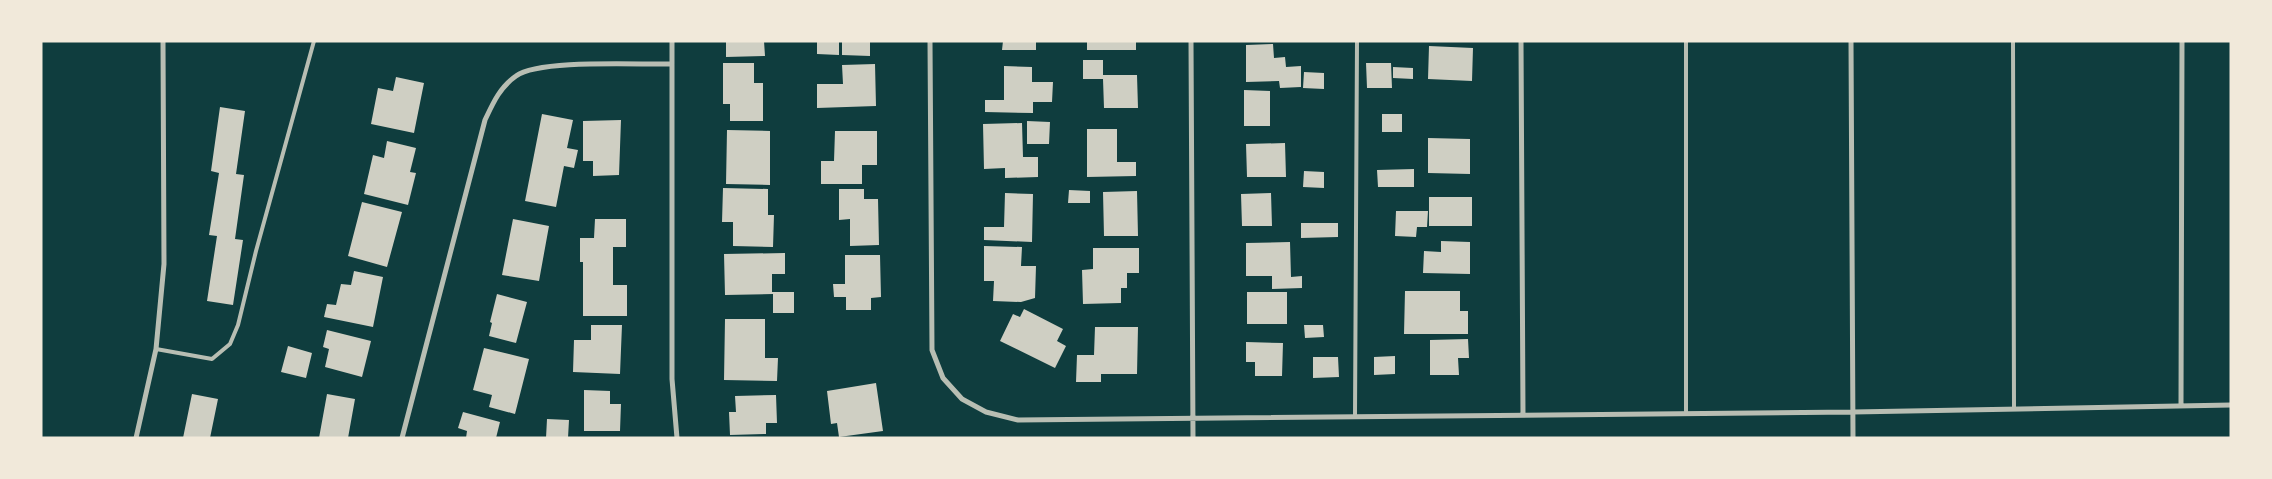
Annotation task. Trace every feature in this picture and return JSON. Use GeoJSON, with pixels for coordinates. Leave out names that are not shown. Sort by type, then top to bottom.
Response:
{"type":"FeatureCollection","features":[{"type":"Feature","properties":{"kind":"street"},"geometry":{"type":"LineString","coordinates":[[136,438],[156,349],[164,264],[162,41]]}},
{"type":"Feature","properties":{"kind":"street"},"geometry":{"type":"LineString","coordinates":[[672,41],[672,379],[677,438]]}},
{"type":"Feature","properties":{"kind":"street"},"geometry":{"type":"LineString","coordinates":[[930,41],[932,350],[943,378],[962,399],[986,412],[1018,420],[1193,420],[1853,412],[2231,405]]}},
{"type":"Feature","properties":{"kind":"street"},"geometry":{"type":"LineString","coordinates":[[1191,41],[1194,438]]}},
{"type":"Feature","properties":{"kind":"street"},"geometry":{"type":"LineString","coordinates":[[1521,41],[1523,415]]}},
{"type":"Feature","properties":{"kind":"street"},"geometry":{"type":"LineString","coordinates":[[1851,41],[1853,438]]}},
{"type":"Feature","properties":{"kind":"street"},"geometry":{"type":"LineString","coordinates":[[2181,405],[2182,41]]}},
{"type":"Feature","properties":{"kind":"street"},"geometry":{"type":"LineString","coordinates":[[402,438],[485,120],[497,94],[517,75],[545,66],[672,64]]}},
{"type":"Feature","properties":{"kind":"lane"},"geometry":{"type":"LineString","coordinates":[[156,349],[212,359],[230,344],[238,325],[258,242],[314,41]]}},
{"type":"Feature","properties":{"kind":"lane"},"geometry":{"type":"LineString","coordinates":[[1355,417],[1357,41]]}},
{"type":"Feature","properties":{"kind":"lane"},"geometry":{"type":"LineString","coordinates":[[1686,41],[1686,414]]}},
{"type":"Feature","properties":{"kind":"lane"},"geometry":{"type":"LineString","coordinates":[[2013,41],[2014,409]]}},
{"type":"Feature","properties":{"kind":"building"},"geometry":{"type":"Polygon","coordinates":[[[726,41],[764,41],[765,56],[726,57],[726,41]]]}},
{"type":"Feature","properties":{"kind":"building"},"geometry":{"type":"Polygon","coordinates":[[[817,41],[839,41],[839,55],[817,54],[817,41]]]}},
{"type":"Feature","properties":{"kind":"building"},"geometry":{"type":"Polygon","coordinates":[[[842,41],[870,41],[870,56],[842,55],[842,41]]]}},
{"type":"Feature","properties":{"kind":"building"},"geometry":{"type":"Polygon","coordinates":[[[1003,41],[1036,41],[1036,50],[1002,50],[1003,41]]]}},
{"type":"Feature","properties":{"kind":"building"},"geometry":{"type":"Polygon","coordinates":[[[1087,41],[1136,41],[1136,50],[1087,50],[1087,41]]]}},
{"type":"Feature","properties":{"kind":"building"},"geometry":{"type":"Polygon","coordinates":[[[1273,44],[1274,58],[1285,57],[1286,67],[1301,66],[1301,87],[1280,88],[1279,81],[1246,82],[1246,45],[1273,44]]]}},
{"type":"Feature","properties":{"kind":"building"},"geometry":{"type":"Polygon","coordinates":[[[1429,46],[1473,48],[1472,81],[1428,79],[1429,46]]]}},
{"type":"Feature","properties":{"kind":"building"},"geometry":{"type":"Polygon","coordinates":[[[1083,60],[1103,60],[1103,75],[1137,75],[1138,108],[1104,108],[1103,79],[1083,79],[1083,60]]]}},
{"type":"Feature","properties":{"kind":"building"},"geometry":{"type":"Polygon","coordinates":[[[723,63],[754,63],[754,83],[763,83],[763,121],[730,121],[730,104],[723,104],[723,63]]]}},
{"type":"Feature","properties":{"kind":"building"},"geometry":{"type":"Polygon","coordinates":[[[1366,63],[1391,63],[1392,88],[1367,88],[1366,63]]]}},
{"type":"Feature","properties":{"kind":"building"},"geometry":{"type":"Polygon","coordinates":[[[875,64],[876,106],[817,108],[817,84],[843,84],[842,65],[875,64]]]}},
{"type":"Feature","properties":{"kind":"building"},"geometry":{"type":"Polygon","coordinates":[[[1004,66],[1032,67],[1032,82],[1053,82],[1052,102],[1033,102],[1033,113],[985,112],[985,100],[1004,100],[1004,66]]]}},
{"type":"Feature","properties":{"kind":"building"},"geometry":{"type":"Polygon","coordinates":[[[1393,67],[1413,68],[1413,79],[1393,78],[1393,67]]]}},
{"type":"Feature","properties":{"kind":"building"},"geometry":{"type":"Polygon","coordinates":[[[1304,72],[1324,73],[1324,89],[1303,88],[1304,72]]]}},
{"type":"Feature","properties":{"kind":"building"},"geometry":{"type":"Polygon","coordinates":[[[396,77],[424,83],[414,133],[371,124],[378,88],[393,91],[396,77]]]}},
{"type":"Feature","properties":{"kind":"building"},"geometry":{"type":"Polygon","coordinates":[[[1244,90],[1270,91],[1270,126],[1244,126],[1244,90]]]}},
{"type":"Feature","properties":{"kind":"building"},"geometry":{"type":"Polygon","coordinates":[[[220,107],[245,111],[236,174],[244,175],[235,239],[243,240],[233,305],[207,301],[217,236],[209,235],[219,173],[211,171],[220,107]]]}},
{"type":"Feature","properties":{"kind":"building"},"geometry":{"type":"Polygon","coordinates":[[[542,114],[573,120],[567,148],[578,150],[574,168],[564,166],[556,207],[525,201],[542,114]]]}},
{"type":"Feature","properties":{"kind":"building"},"geometry":{"type":"Polygon","coordinates":[[[1382,114],[1402,114],[1402,132],[1382,132],[1382,114]]]}},
{"type":"Feature","properties":{"kind":"building"},"geometry":{"type":"Polygon","coordinates":[[[621,120],[619,175],[593,176],[593,161],[583,161],[583,121],[621,120]]]}},
{"type":"Feature","properties":{"kind":"building"},"geometry":{"type":"Polygon","coordinates":[[[1027,121],[1050,122],[1049,144],[1027,144],[1027,121]]]}},
{"type":"Feature","properties":{"kind":"building"},"geometry":{"type":"Polygon","coordinates":[[[1022,123],[1023,157],[1038,157],[1038,177],[1005,178],[1005,168],[984,169],[983,124],[1022,123]]]}},
{"type":"Feature","properties":{"kind":"building"},"geometry":{"type":"Polygon","coordinates":[[[1087,129],[1117,129],[1117,162],[1136,162],[1136,176],[1087,177],[1087,129]]]}},
{"type":"Feature","properties":{"kind":"building"},"geometry":{"type":"Polygon","coordinates":[[[727,130],[770,131],[770,185],[726,184],[727,130]]]}},
{"type":"Feature","properties":{"kind":"building"},"geometry":{"type":"Polygon","coordinates":[[[835,131],[877,131],[877,165],[862,165],[862,184],[821,184],[821,161],[834,161],[835,131]]]}},
{"type":"Feature","properties":{"kind":"building"},"geometry":{"type":"Polygon","coordinates":[[[1428,138],[1470,139],[1470,174],[1428,173],[1428,138]]]}},
{"type":"Feature","properties":{"kind":"building"},"geometry":{"type":"Polygon","coordinates":[[[387,141],[416,148],[410,172],[416,173],[408,205],[364,194],[373,155],[384,158],[387,141]]]}},
{"type":"Feature","properties":{"kind":"building"},"geometry":{"type":"Polygon","coordinates":[[[1285,143],[1286,177],[1247,177],[1246,144],[1285,143]]]}},
{"type":"Feature","properties":{"kind":"building"},"geometry":{"type":"Polygon","coordinates":[[[1414,169],[1414,187],[1378,187],[1377,170],[1414,169]]]}},
{"type":"Feature","properties":{"kind":"building"},"geometry":{"type":"Polygon","coordinates":[[[1304,171],[1324,172],[1324,188],[1303,187],[1304,171]]]}},
{"type":"Feature","properties":{"kind":"building"},"geometry":{"type":"Polygon","coordinates":[[[723,188],[768,189],[768,215],[774,215],[773,247],[733,246],[733,222],[722,222],[723,188]]]}},
{"type":"Feature","properties":{"kind":"building"},"geometry":{"type":"Polygon","coordinates":[[[839,189],[864,189],[864,199],[878,199],[879,245],[850,246],[850,219],[839,220],[839,189]]]}},
{"type":"Feature","properties":{"kind":"building"},"geometry":{"type":"Polygon","coordinates":[[[1069,190],[1090,191],[1090,203],[1068,203],[1069,190]]]}},
{"type":"Feature","properties":{"kind":"building"},"geometry":{"type":"Polygon","coordinates":[[[1137,191],[1138,236],[1104,236],[1103,192],[1137,191]]]}},
{"type":"Feature","properties":{"kind":"building"},"geometry":{"type":"Polygon","coordinates":[[[1005,193],[1033,194],[1032,242],[984,240],[984,227],[1004,227],[1005,193]]]}},
{"type":"Feature","properties":{"kind":"building"},"geometry":{"type":"Polygon","coordinates":[[[1271,193],[1272,226],[1242,226],[1241,194],[1271,193]]]}},
{"type":"Feature","properties":{"kind":"building"},"geometry":{"type":"Polygon","coordinates":[[[1429,197],[1472,197],[1472,226],[1429,226],[1429,197]]]}},
{"type":"Feature","properties":{"kind":"building"},"geometry":{"type":"Polygon","coordinates":[[[362,202],[402,212],[387,267],[348,256],[362,202]]]}},
{"type":"Feature","properties":{"kind":"building"},"geometry":{"type":"Polygon","coordinates":[[[1396,211],[1428,211],[1427,227],[1417,227],[1416,237],[1395,236],[1396,211]]]}},
{"type":"Feature","properties":{"kind":"building"},"geometry":{"type":"Polygon","coordinates":[[[513,219],[549,226],[539,281],[502,275],[513,219]]]}},
{"type":"Feature","properties":{"kind":"building"},"geometry":{"type":"Polygon","coordinates":[[[595,219],[626,219],[626,247],[613,247],[613,285],[627,285],[627,316],[583,316],[583,262],[580,262],[580,238],[594,238],[595,219]]]}},
{"type":"Feature","properties":{"kind":"building"},"geometry":{"type":"Polygon","coordinates":[[[1301,223],[1338,223],[1338,237],[1301,238],[1301,223]]]}},
{"type":"Feature","properties":{"kind":"building"},"geometry":{"type":"Polygon","coordinates":[[[1441,241],[1470,242],[1470,274],[1423,273],[1424,251],[1441,252],[1441,241]]]}},
{"type":"Feature","properties":{"kind":"building"},"geometry":{"type":"Polygon","coordinates":[[[1290,242],[1291,277],[1302,276],[1302,288],[1272,289],[1272,276],[1246,276],[1246,243],[1290,242]]]}},
{"type":"Feature","properties":{"kind":"building"},"geometry":{"type":"Polygon","coordinates":[[[984,246],[1022,247],[1021,266],[1036,266],[1035,298],[1021,302],[993,301],[994,281],[984,281],[984,246]]]}},
{"type":"Feature","properties":{"kind":"building"},"geometry":{"type":"Polygon","coordinates":[[[1093,248],[1139,248],[1139,273],[1127,273],[1127,288],[1121,288],[1121,303],[1083,304],[1082,270],[1093,269],[1093,248]]]}},
{"type":"Feature","properties":{"kind":"building"},"geometry":{"type":"Polygon","coordinates":[[[785,253],[785,274],[772,274],[772,292],[794,292],[794,313],[773,313],[773,294],[725,295],[724,254],[785,253]]]}},
{"type":"Feature","properties":{"kind":"building"},"geometry":{"type":"Polygon","coordinates":[[[845,255],[880,255],[881,297],[871,298],[871,310],[846,310],[846,297],[834,297],[833,284],[845,284],[845,255]]]}},
{"type":"Feature","properties":{"kind":"building"},"geometry":{"type":"Polygon","coordinates":[[[354,271],[383,277],[373,327],[324,317],[327,304],[336,305],[341,284],[351,285],[354,271]]]}},
{"type":"Feature","properties":{"kind":"building"},"geometry":{"type":"Polygon","coordinates":[[[1405,291],[1460,291],[1460,311],[1468,311],[1468,334],[1404,334],[1405,291]]]}},
{"type":"Feature","properties":{"kind":"building"},"geometry":{"type":"Polygon","coordinates":[[[1247,292],[1287,292],[1287,324],[1247,324],[1247,292]]]}},
{"type":"Feature","properties":{"kind":"building"},"geometry":{"type":"Polygon","coordinates":[[[497,294],[527,302],[516,343],[489,336],[492,323],[490,322],[497,294]]]}},
{"type":"Feature","properties":{"kind":"building"},"geometry":{"type":"Polygon","coordinates":[[[1024,309],[1063,329],[1057,341],[1066,346],[1055,368],[1000,341],[1013,314],[1020,317],[1024,309]]]}},
{"type":"Feature","properties":{"kind":"building"},"geometry":{"type":"Polygon","coordinates":[[[725,319],[765,319],[765,358],[778,358],[777,381],[724,380],[725,319]]]}},
{"type":"Feature","properties":{"kind":"building"},"geometry":{"type":"Polygon","coordinates":[[[591,325],[622,325],[620,374],[573,372],[574,340],[591,340],[591,325]]]}},
{"type":"Feature","properties":{"kind":"building"},"geometry":{"type":"Polygon","coordinates":[[[1304,325],[1323,325],[1324,337],[1305,338],[1304,325]]]}},
{"type":"Feature","properties":{"kind":"building"},"geometry":{"type":"Polygon","coordinates":[[[1095,327],[1138,327],[1137,374],[1101,374],[1101,382],[1076,382],[1077,355],[1094,355],[1095,327]]]}},
{"type":"Feature","properties":{"kind":"building"},"geometry":{"type":"Polygon","coordinates":[[[327,330],[371,341],[362,377],[325,367],[329,349],[323,347],[327,330]]]}},
{"type":"Feature","properties":{"kind":"building"},"geometry":{"type":"Polygon","coordinates":[[[1468,339],[1469,358],[1458,358],[1459,375],[1430,375],[1430,340],[1468,339]]]}},
{"type":"Feature","properties":{"kind":"building"},"geometry":{"type":"Polygon","coordinates":[[[1246,342],[1283,343],[1282,376],[1255,376],[1255,362],[1246,362],[1246,342]]]}},
{"type":"Feature","properties":{"kind":"building"},"geometry":{"type":"Polygon","coordinates":[[[288,346],[312,353],[306,378],[281,372],[288,346]]]}},
{"type":"Feature","properties":{"kind":"building"},"geometry":{"type":"Polygon","coordinates":[[[484,348],[529,359],[515,414],[489,407],[492,395],[473,390],[484,348]]]}},
{"type":"Feature","properties":{"kind":"building"},"geometry":{"type":"Polygon","coordinates":[[[1395,356],[1395,374],[1374,375],[1374,357],[1395,356]]]}},
{"type":"Feature","properties":{"kind":"building"},"geometry":{"type":"Polygon","coordinates":[[[1313,357],[1338,357],[1339,377],[1313,378],[1313,357]]]}},
{"type":"Feature","properties":{"kind":"building"},"geometry":{"type":"Polygon","coordinates":[[[876,383],[883,431],[839,437],[837,423],[831,424],[827,391],[876,383]]]}},
{"type":"Feature","properties":{"kind":"building"},"geometry":{"type":"Polygon","coordinates":[[[584,390],[610,391],[610,404],[621,404],[620,431],[584,431],[584,390]]]}},
{"type":"Feature","properties":{"kind":"building"},"geometry":{"type":"Polygon","coordinates":[[[192,394],[218,399],[210,438],[183,438],[192,394]]]}},
{"type":"Feature","properties":{"kind":"building"},"geometry":{"type":"Polygon","coordinates":[[[327,394],[355,399],[348,438],[319,438],[327,394]]]}},
{"type":"Feature","properties":{"kind":"building"},"geometry":{"type":"Polygon","coordinates":[[[776,395],[777,423],[766,423],[766,434],[730,435],[729,412],[736,412],[735,396],[776,395]]]}},
{"type":"Feature","properties":{"kind":"building"},"geometry":{"type":"Polygon","coordinates":[[[463,412],[500,422],[496,438],[466,438],[467,431],[458,428],[463,412]]]}},
{"type":"Feature","properties":{"kind":"building"},"geometry":{"type":"Polygon","coordinates":[[[547,419],[569,420],[568,438],[546,438],[547,419]]]}}]}
